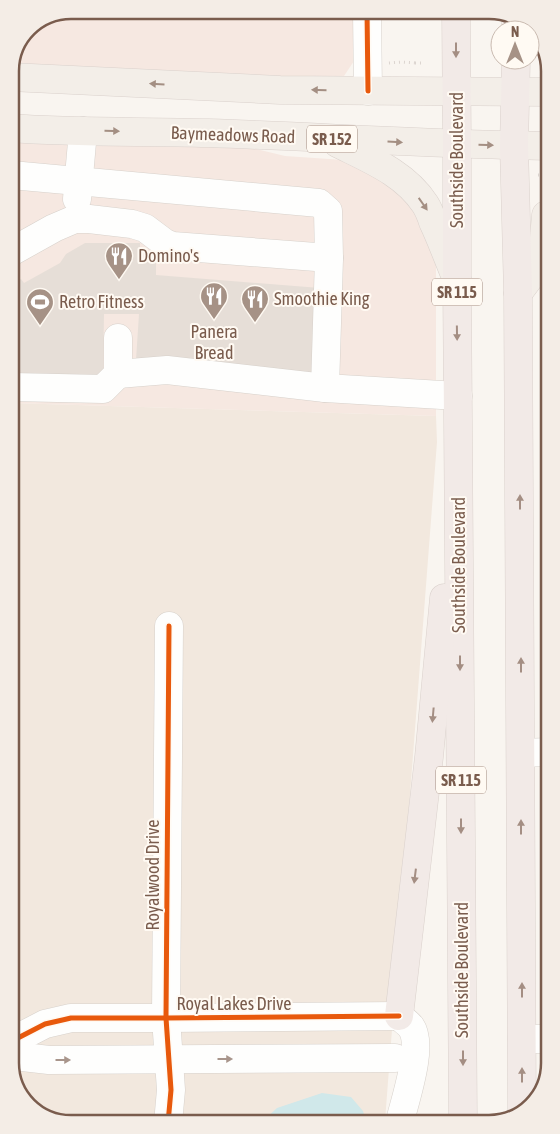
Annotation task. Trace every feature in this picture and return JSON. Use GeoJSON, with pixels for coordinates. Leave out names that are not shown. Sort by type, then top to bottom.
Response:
{"type":"FeatureCollection","features":[{"type":"Feature","properties":{"kind":"highway","name":"Southside Boulevard"},"geometry":{"type":"LineString","coordinates":[[456,19],[456,280],[464,1115]]}},
{"type":"Feature","properties":{"kind":"highway"},"geometry":{"type":"LineString","coordinates":[[516,70],[514,146],[518,293],[522,1103]]}},
{"type":"Feature","properties":{"kind":"highway"},"geometry":{"type":"LineString","coordinates":[[399,1016],[429,757],[458,440]]}},
{"type":"Feature","properties":{"kind":"main road"},"geometry":{"type":"LineString","coordinates":[[19,76],[261,89],[541,92]]}},
{"type":"Feature","properties":{"kind":"main road","name":"Baymeadows Road"},"geometry":{"type":"LineString","coordinates":[[19,128],[207,133],[541,146]]}},
{"type":"Feature","properties":{"kind":"main road"},"geometry":{"type":"LineString","coordinates":[[326,138],[381,166],[397,176],[412,189],[425,204],[456,280]]}},
{"type":"Feature","properties":{"kind":"main road"},"geometry":{"type":"LineString","coordinates":[[518,293],[541,262]]}},
{"type":"Feature","properties":{"kind":"street"},"geometry":{"type":"LineString","coordinates":[[367,19],[368,91]]}},
{"type":"Feature","properties":{"kind":"street"},"geometry":{"type":"LineString","coordinates":[[75,219],[83,131]]}},
{"type":"Feature","properties":{"kind":"street"},"geometry":{"type":"LineString","coordinates":[[19,176],[319,203],[328,211],[329,258],[325,388]]}},
{"type":"Feature","properties":{"kind":"street"},"geometry":{"type":"LineString","coordinates":[[19,248],[54,228],[75,219],[89,219],[132,224],[144,228],[165,243],[173,246],[329,258]]}},
{"type":"Feature","properties":{"kind":"street"},"geometry":{"type":"LineString","coordinates":[[118,338],[118,374]]}},
{"type":"Feature","properties":{"kind":"street"},"geometry":{"type":"LineString","coordinates":[[19,386],[103,389],[118,374],[167,370],[325,388],[458,396]]}},
{"type":"Feature","properties":{"kind":"street","name":"Royalwood Drive"},"geometry":{"type":"LineString","coordinates":[[169,626],[166,1018],[171,1090],[169,1115]]}},
{"type":"Feature","properties":{"kind":"street"},"geometry":{"type":"LineString","coordinates":[[521,753],[541,752]]}},
{"type":"Feature","properties":{"kind":"street"},"geometry":{"type":"LineString","coordinates":[[392,1115],[399,1016]]}},
{"type":"Feature","properties":{"kind":"street"},"geometry":{"type":"LineString","coordinates":[[399,1016],[412,1028],[416,1043],[415,1060],[401,1115]]}},
{"type":"Feature","properties":{"kind":"street","name":"Royal Lakes Drive"},"geometry":{"type":"LineString","coordinates":[[19,1037],[45,1024],[71,1018],[399,1016]]}},
{"type":"Feature","properties":{"kind":"street"},"geometry":{"type":"LineString","coordinates":[[522,1039],[541,1039]]}},
{"type":"Feature","properties":{"kind":"street"},"geometry":{"type":"LineString","coordinates":[[19,1057],[48,1060],[395,1058]]}},
{"type":"Feature","properties":{"kind":"path"},"geometry":{"type":"LineString","coordinates":[[387,63],[416,63]]}},
{"type":"Feature","properties":{"kind":"path"},"geometry":{"type":"LineString","coordinates":[[535,175],[541,175]]}},
{"type":"Feature","properties":{"kind":"shaded area"},"geometry":{"type":"Polygon","coordinates":[[[64,19],[356,19],[356,58],[344,76],[330,81],[19,65],[24,48],[30,39],[45,26],[64,19]]]}},
{"type":"Feature","properties":{"kind":"shaded area"},"geometry":{"type":"Polygon","coordinates":[[[19,140],[243,146],[285,156],[344,160],[369,167],[413,200],[436,264],[436,416],[19,403],[19,140]]]}},
{"type":"Feature","properties":{"kind":"shaded area"},"geometry":{"type":"Polygon","coordinates":[[[19,403],[436,416],[437,442],[385,1115],[68,1115],[45,1108],[34,1100],[26,1089],[20,1073],[19,1063],[19,403]]]}},
{"type":"Feature","properties":{"kind":"water"},"geometry":{"type":"Polygon","coordinates":[[[322,1093],[351,1097],[364,1115],[270,1115],[277,1108],[322,1093]]]}},
{"type":"Feature","properties":{"kind":"building"},"geometry":{"type":"Polygon","coordinates":[[[85,243],[140,243],[140,261],[156,262],[156,275],[320,288],[313,373],[136,360],[139,314],[104,314],[103,375],[19,373],[19,280],[21,279],[24,283],[60,263],[66,254],[85,243]]]}},
{"type":"Feature","properties":{"kind":"cycle path"},"geometry":{"type":"LineString","coordinates":[[367,19],[368,91]]}},
{"type":"Feature","properties":{"kind":"cycle path"},"geometry":{"type":"LineString","coordinates":[[169,626],[166,1018],[171,1090],[169,1115]]}},
{"type":"Feature","properties":{"kind":"cycle path"},"geometry":{"type":"LineString","coordinates":[[19,1037],[45,1024],[71,1018],[399,1016]]}},
{"type":"Feature","properties":{"kind":"place","name":"Domino's"},"geometry":{"type":"Point","coordinates":[119,280]}},
{"type":"Feature","properties":{"kind":"place","name":"Panera Bread"},"geometry":{"type":"Point","coordinates":[214,320]}},
{"type":"Feature","properties":{"kind":"place","name":"Smoothie King"},"geometry":{"type":"Point","coordinates":[255,323]}},
{"type":"Feature","properties":{"kind":"place","name":"Retro Fitness"},"geometry":{"type":"Point","coordinates":[40,326]}}]}
